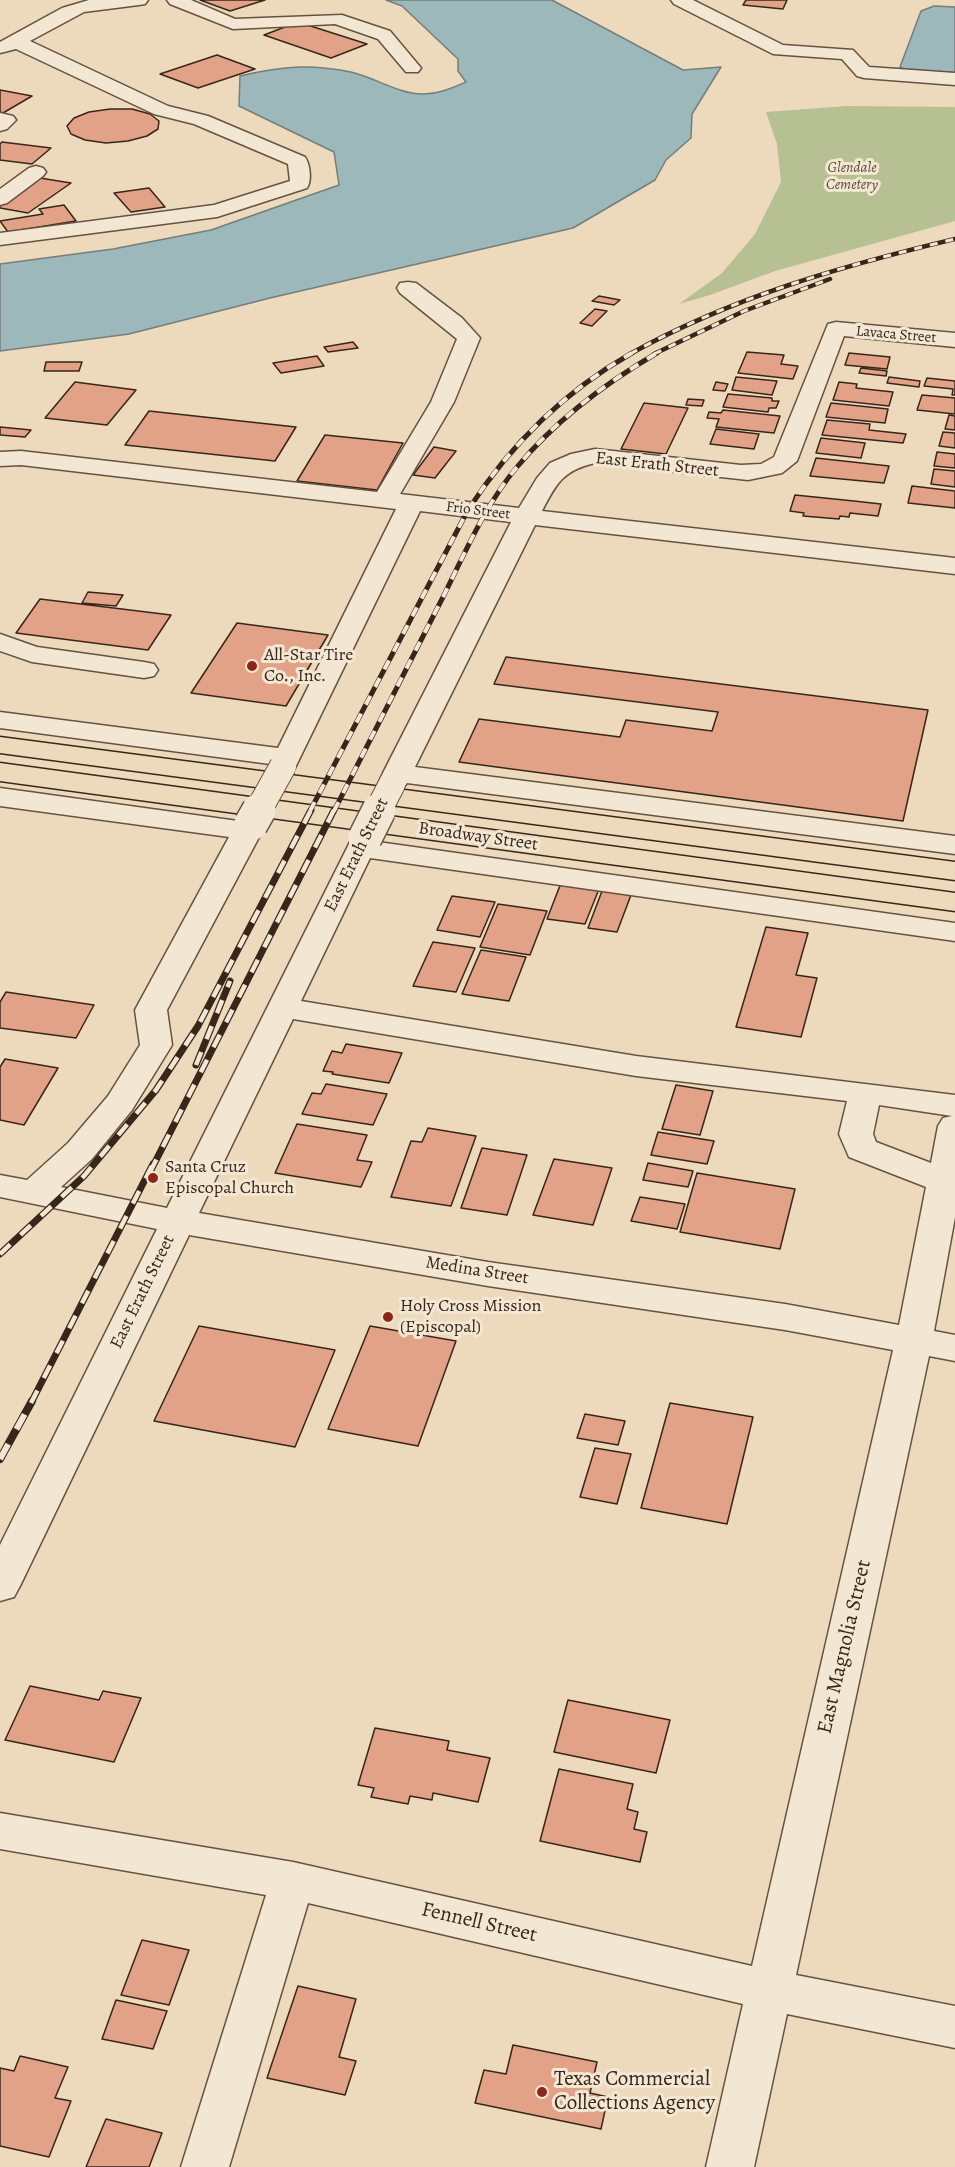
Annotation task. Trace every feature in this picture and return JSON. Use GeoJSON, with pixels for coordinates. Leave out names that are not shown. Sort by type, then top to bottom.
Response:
{"type":"FeatureCollection","features":[{"type":"Feature","properties":{"kind":"main road","name":"Broadway Street"},"geometry":{"type":"LineString","coordinates":[[0,745],[955,872]]}},
{"type":"Feature","properties":{"kind":"main road","name":"Broadway Street"},"geometry":{"type":"LineString","coordinates":[[0,772],[955,902]]}},
{"type":"Feature","properties":{"kind":"street"},"geometry":{"type":"LineString","coordinates":[[57,0],[79,8]]}},
{"type":"Feature","properties":{"kind":"street"},"geometry":{"type":"LineString","coordinates":[[8,45],[79,8],[139,0]]}},
{"type":"Feature","properties":{"kind":"street"},"geometry":{"type":"LineString","coordinates":[[176,0],[233,24],[336,19],[384,34],[412,68]]}},
{"type":"Feature","properties":{"kind":"street"},"geometry":{"type":"LineString","coordinates":[[680,0],[779,50],[847,54],[864,72],[955,80]]}},
{"type":"Feature","properties":{"kind":"street"},"geometry":{"type":"LineString","coordinates":[[0,239],[218,211],[300,184],[298,161],[201,120],[161,110],[73,67],[8,45]]}},
{"type":"Feature","properties":{"kind":"street"},"geometry":{"type":"LineString","coordinates":[[0,119],[6,120],[0,125]]}},
{"type":"Feature","properties":{"kind":"street"},"geometry":{"type":"LineString","coordinates":[[0,176],[36,172],[0,199]]}},
{"type":"Feature","properties":{"kind":"street"},"geometry":{"type":"LineString","coordinates":[[384,501],[433,421],[458,371],[469,338],[454,322],[408,288]]}},
{"type":"Feature","properties":{"kind":"street","name":"Lavaca Street"},"geometry":{"type":"LineString","coordinates":[[836,329],[955,340]]}},
{"type":"Feature","properties":{"kind":"street","name":"East Erath Street"},"geometry":{"type":"LineString","coordinates":[[0,1586],[177,1221],[284,1008],[362,843],[526,517],[550,474],[560,465],[595,456],[734,472],[757,473],[776,470],[785,461],[836,329]]}},
{"type":"Feature","properties":{"kind":"street","name":"Frio Street"},"geometry":{"type":"LineString","coordinates":[[0,459],[21,458],[955,566]]}},
{"type":"Feature","properties":{"kind":"street"},"geometry":{"type":"LineString","coordinates":[[17,1190],[80,1151],[120,1103],[156,1045],[151,1010],[285,762],[411,504]]}},
{"type":"Feature","properties":{"kind":"street"},"geometry":{"type":"LineString","coordinates":[[0,642],[32,654],[144,670]]}},
{"type":"Feature","properties":{"kind":"street"},"geometry":{"type":"LineString","coordinates":[[0,720],[285,762]]}},
{"type":"Feature","properties":{"kind":"street"},"geometry":{"type":"LineString","coordinates":[[395,778],[955,845]]}},
{"type":"Feature","properties":{"kind":"street"},"geometry":{"type":"LineString","coordinates":[[0,797],[248,828]]}},
{"type":"Feature","properties":{"kind":"street","name":"Broadway Street"},"geometry":{"type":"LineString","coordinates":[[362,843],[955,932]]}},
{"type":"Feature","properties":{"kind":"street"},"geometry":{"type":"LineString","coordinates":[[284,1008],[636,1066],[955,1106]]}},
{"type":"Feature","properties":{"kind":"street"},"geometry":{"type":"LineString","coordinates":[[865,1093],[856,1134],[861,1149],[944,1181]]}},
{"type":"Feature","properties":{"kind":"street","name":"East Magnolia Street"},"geometry":{"type":"LineString","coordinates":[[730,2167],[914,1340],[955,1126]]}},
{"type":"Feature","properties":{"kind":"street","name":"Medina Street"},"geometry":{"type":"LineString","coordinates":[[17,1190],[177,1221],[488,1274],[785,1317],[955,1348]]}},
{"type":"Feature","properties":{"kind":"street","name":"Fennell Street"},"geometry":{"type":"LineString","coordinates":[[0,1832],[293,1881],[768,1990],[955,2027]]}},
{"type":"Feature","properties":{"kind":"street"},"geometry":{"type":"LineString","coordinates":[[205,2167],[293,1881]]}},
{"type":"Feature","properties":{"kind":"green space","name":"Glendale Cemetery"},"geometry":{"type":"Polygon","coordinates":[[[847,106],[955,107],[955,221],[775,271],[679,304],[722,273],[755,234],[781,182],[777,144],[766,112],[847,106]]]}},
{"type":"Feature","properties":{"kind":"water"},"geometry":{"type":"Polygon","coordinates":[[[386,0],[552,0],[683,70],[721,67],[692,114],[691,138],[666,160],[655,180],[573,228],[270,298],[129,334],[0,351],[0,264],[113,249],[211,230],[339,185],[334,152],[239,106],[240,76],[283,68],[322,68],[351,72],[404,91],[421,94],[439,92],[466,82],[458,71],[458,59],[402,6],[386,0]]]}},
{"type":"Feature","properties":{"kind":"water"},"geometry":{"type":"Polygon","coordinates":[[[934,6],[955,7],[955,75],[909,72],[900,67],[921,11],[934,6]]]}},
{"type":"Feature","properties":{"kind":"building"},"geometry":{"type":"Polygon","coordinates":[[[200,0],[265,0],[230,11],[200,0]]]}},
{"type":"Feature","properties":{"kind":"building"},"geometry":{"type":"Polygon","coordinates":[[[746,0],[787,0],[783,9],[743,5],[746,0]]]}},
{"type":"Feature","properties":{"kind":"building"},"geometry":{"type":"Polygon","coordinates":[[[298,22],[367,44],[331,58],[264,35],[298,22]]]}},
{"type":"Feature","properties":{"kind":"building"},"geometry":{"type":"Polygon","coordinates":[[[217,55],[255,69],[198,88],[160,74],[217,55]]]}},
{"type":"Feature","properties":{"kind":"building"},"geometry":{"type":"Polygon","coordinates":[[[0,90],[32,96],[3,113],[0,112],[0,90]]]}},
{"type":"Feature","properties":{"kind":"building"},"geometry":{"type":"Polygon","coordinates":[[[132,109],[150,114],[159,121],[158,129],[147,136],[106,143],[85,140],[71,134],[67,126],[74,118],[89,112],[132,109]]]}},
{"type":"Feature","properties":{"kind":"building"},"geometry":{"type":"Polygon","coordinates":[[[2,142],[51,148],[32,164],[0,160],[2,142]]]}},
{"type":"Feature","properties":{"kind":"building"},"geometry":{"type":"Polygon","coordinates":[[[40,178],[71,183],[28,213],[0,208],[0,206],[40,178]]]}},
{"type":"Feature","properties":{"kind":"building"},"geometry":{"type":"Polygon","coordinates":[[[149,188],[165,207],[131,212],[114,193],[149,188]]]}},
{"type":"Feature","properties":{"kind":"building"},"geometry":{"type":"Polygon","coordinates":[[[64,205],[76,221],[8,232],[0,221],[43,214],[39,209],[64,205]]]}},
{"type":"Feature","properties":{"kind":"building"},"geometry":{"type":"Polygon","coordinates":[[[599,296],[620,300],[614,305],[592,301],[599,296]]]}},
{"type":"Feature","properties":{"kind":"building"},"geometry":{"type":"Polygon","coordinates":[[[595,309],[607,311],[592,326],[580,323],[595,309]]]}},
{"type":"Feature","properties":{"kind":"building"},"geometry":{"type":"Polygon","coordinates":[[[353,342],[358,348],[328,352],[324,347],[353,342]]]}},
{"type":"Feature","properties":{"kind":"building"},"geometry":{"type":"Polygon","coordinates":[[[747,352],[784,355],[781,364],[798,366],[793,379],[738,373],[747,352]]]}},
{"type":"Feature","properties":{"kind":"building"},"geometry":{"type":"Polygon","coordinates":[[[849,353],[890,357],[887,369],[845,365],[849,353]]]}},
{"type":"Feature","properties":{"kind":"building"},"geometry":{"type":"Polygon","coordinates":[[[317,356],[324,366],[281,373],[273,363],[317,356]]]}},
{"type":"Feature","properties":{"kind":"building"},"geometry":{"type":"Polygon","coordinates":[[[46,362],[82,362],[79,371],[44,371],[46,362]]]}},
{"type":"Feature","properties":{"kind":"building"},"geometry":{"type":"Polygon","coordinates":[[[861,368],[887,371],[886,376],[859,373],[861,368]]]}},
{"type":"Feature","properties":{"kind":"building"},"geometry":{"type":"Polygon","coordinates":[[[736,377],[777,381],[772,395],[732,390],[736,377]]]}},
{"type":"Feature","properties":{"kind":"building"},"geometry":{"type":"Polygon","coordinates":[[[889,377],[920,381],[919,387],[887,383],[889,377]]]}},
{"type":"Feature","properties":{"kind":"building"},"geometry":{"type":"Polygon","coordinates":[[[927,378],[955,381],[955,395],[952,395],[953,389],[924,386],[927,378]]]}},
{"type":"Feature","properties":{"kind":"building"},"geometry":{"type":"Polygon","coordinates":[[[75,382],[136,390],[107,425],[45,418],[75,382]]]}},
{"type":"Feature","properties":{"kind":"building"},"geometry":{"type":"Polygon","coordinates":[[[716,382],[728,384],[725,391],[713,390],[716,382]]]}},
{"type":"Feature","properties":{"kind":"building"},"geometry":{"type":"Polygon","coordinates":[[[839,382],[857,384],[856,388],[893,392],[889,406],[833,400],[839,382]]]}},
{"type":"Feature","properties":{"kind":"building"},"geometry":{"type":"Polygon","coordinates":[[[728,394],[772,398],[772,401],[779,401],[776,408],[769,408],[768,412],[723,407],[728,394]]]}},
{"type":"Feature","properties":{"kind":"building"},"geometry":{"type":"Polygon","coordinates":[[[922,395],[955,398],[955,414],[917,410],[922,395]]]}},
{"type":"Feature","properties":{"kind":"building"},"geometry":{"type":"Polygon","coordinates":[[[688,399],[704,400],[702,406],[686,405],[688,399]]]}},
{"type":"Feature","properties":{"kind":"building"},"geometry":{"type":"Polygon","coordinates":[[[644,403],[688,408],[666,454],[621,449],[644,403]]]}},
{"type":"Feature","properties":{"kind":"building"},"geometry":{"type":"Polygon","coordinates":[[[831,403],[888,409],[885,423],[826,417],[831,403]]]}},
{"type":"Feature","properties":{"kind":"building"},"geometry":{"type":"Polygon","coordinates":[[[723,410],[780,416],[774,433],[716,427],[719,419],[707,418],[709,412],[721,413],[723,410]]]}},
{"type":"Feature","properties":{"kind":"building"},"geometry":{"type":"Polygon","coordinates":[[[149,411],[296,427],[275,461],[125,445],[149,411]]]}},
{"type":"Feature","properties":{"kind":"building"},"geometry":{"type":"Polygon","coordinates":[[[949,415],[955,416],[955,430],[945,429],[949,415]]]}},
{"type":"Feature","properties":{"kind":"building"},"geometry":{"type":"Polygon","coordinates":[[[827,420],[870,424],[869,430],[906,434],[903,443],[822,435],[827,420]]]}},
{"type":"Feature","properties":{"kind":"building"},"geometry":{"type":"Polygon","coordinates":[[[0,427],[31,430],[25,437],[0,435],[0,427]]]}},
{"type":"Feature","properties":{"kind":"building"},"geometry":{"type":"Polygon","coordinates":[[[716,429],[759,434],[754,449],[710,444],[716,429]]]}},
{"type":"Feature","properties":{"kind":"building"},"geometry":{"type":"Polygon","coordinates":[[[943,432],[955,433],[955,448],[939,446],[943,432]]]}},
{"type":"Feature","properties":{"kind":"building"},"geometry":{"type":"Polygon","coordinates":[[[325,435],[403,443],[377,490],[297,481],[325,435]]]}},
{"type":"Feature","properties":{"kind":"building"},"geometry":{"type":"Polygon","coordinates":[[[821,438],[865,443],[861,458],[816,453],[821,438]]]}},
{"type":"Feature","properties":{"kind":"building"},"geometry":{"type":"Polygon","coordinates":[[[434,447],[456,451],[435,478],[413,475],[434,447]]]}},
{"type":"Feature","properties":{"kind":"building"},"geometry":{"type":"Polygon","coordinates":[[[937,452],[955,454],[955,468],[934,466],[937,452]]]}},
{"type":"Feature","properties":{"kind":"building"},"geometry":{"type":"Polygon","coordinates":[[[816,458],[889,466],[884,483],[810,476],[816,458]]]}},
{"type":"Feature","properties":{"kind":"building"},"geometry":{"type":"Polygon","coordinates":[[[934,469],[955,471],[955,487],[931,484],[934,469]]]}},
{"type":"Feature","properties":{"kind":"building"},"geometry":{"type":"Polygon","coordinates":[[[912,486],[955,491],[955,508],[908,503],[912,486]]]}},
{"type":"Feature","properties":{"kind":"building"},"geometry":{"type":"Polygon","coordinates":[[[795,495],[881,504],[878,516],[850,513],[849,517],[840,516],[839,519],[803,516],[804,513],[790,511],[795,495]]]}},
{"type":"Feature","properties":{"kind":"building"},"geometry":{"type":"Polygon","coordinates":[[[88,592],[123,595],[116,606],[82,603],[88,592]]]}},
{"type":"Feature","properties":{"kind":"building"},"geometry":{"type":"Polygon","coordinates":[[[40,599],[171,615],[148,650],[16,633],[40,599]]]}},
{"type":"Feature","properties":{"kind":"building"},"geometry":{"type":"Polygon","coordinates":[[[237,623],[328,635],[286,706],[191,693],[237,623]]]}},
{"type":"Feature","properties":{"kind":"building"},"geometry":{"type":"Polygon","coordinates":[[[506,657],[928,710],[903,821],[459,762],[479,719],[620,737],[626,720],[712,731],[718,712],[494,684],[506,657]]]}},
{"type":"Feature","properties":{"kind":"building"},"geometry":{"type":"Polygon","coordinates":[[[561,883],[599,889],[585,924],[547,919],[561,883]]]}},
{"type":"Feature","properties":{"kind":"building"},"geometry":{"type":"Polygon","coordinates":[[[602,891],[631,895],[617,932],[588,928],[602,891]]]}},
{"type":"Feature","properties":{"kind":"building"},"geometry":{"type":"Polygon","coordinates":[[[452,896],[495,902],[480,937],[437,930],[452,896]]]}},
{"type":"Feature","properties":{"kind":"building"},"geometry":{"type":"Polygon","coordinates":[[[498,904],[547,911],[530,955],[480,947],[498,904]]]}},
{"type":"Feature","properties":{"kind":"building"},"geometry":{"type":"Polygon","coordinates":[[[766,927],[808,933],[796,975],[817,978],[801,1037],[736,1027],[766,927]]]}},
{"type":"Feature","properties":{"kind":"building"},"geometry":{"type":"Polygon","coordinates":[[[433,942],[475,948],[456,992],[413,986],[433,942]]]}},
{"type":"Feature","properties":{"kind":"building"},"geometry":{"type":"Polygon","coordinates":[[[481,950],[526,957],[509,1001],[462,994],[481,950]]]}},
{"type":"Feature","properties":{"kind":"building"},"geometry":{"type":"Polygon","coordinates":[[[6,992],[94,1005],[76,1038],[0,1028],[0,1002],[6,992]]]}},
{"type":"Feature","properties":{"kind":"building"},"geometry":{"type":"Polygon","coordinates":[[[346,1044],[402,1053],[389,1083],[323,1071],[332,1051],[342,1053],[346,1044]]]}},
{"type":"Feature","properties":{"kind":"building"},"geometry":{"type":"Polygon","coordinates":[[[5,1059],[58,1068],[24,1125],[0,1120],[0,1067],[5,1059]]]}},
{"type":"Feature","properties":{"kind":"building"},"geometry":{"type":"Polygon","coordinates":[[[326,1084],[387,1094],[373,1125],[302,1114],[312,1093],[321,1094],[326,1084]]]}},
{"type":"Feature","properties":{"kind":"building"},"geometry":{"type":"Polygon","coordinates":[[[676,1085],[713,1091],[700,1135],[662,1129],[676,1085]]]}},
{"type":"Feature","properties":{"kind":"building"},"geometry":{"type":"Polygon","coordinates":[[[297,1124],[367,1135],[357,1160],[372,1162],[361,1187],[275,1173],[297,1124]]]}},
{"type":"Feature","properties":{"kind":"building"},"geometry":{"type":"Polygon","coordinates":[[[428,1128],[476,1136],[451,1206],[391,1197],[411,1141],[422,1142],[428,1128]]]}},
{"type":"Feature","properties":{"kind":"building"},"geometry":{"type":"Polygon","coordinates":[[[658,1132],[714,1141],[707,1164],[651,1155],[658,1132]]]}},
{"type":"Feature","properties":{"kind":"building"},"geometry":{"type":"Polygon","coordinates":[[[482,1148],[527,1155],[507,1215],[461,1208],[482,1148]]]}},
{"type":"Feature","properties":{"kind":"building"},"geometry":{"type":"Polygon","coordinates":[[[554,1159],[612,1168],[593,1225],[533,1215],[554,1159]]]}},
{"type":"Feature","properties":{"kind":"building"},"geometry":{"type":"Polygon","coordinates":[[[648,1163],[693,1171],[688,1187],[643,1180],[648,1163]]]}},
{"type":"Feature","properties":{"kind":"building"},"geometry":{"type":"Polygon","coordinates":[[[697,1173],[795,1189],[780,1249],[680,1232],[697,1173]]]}},
{"type":"Feature","properties":{"kind":"building"},"geometry":{"type":"Polygon","coordinates":[[[640,1197],[685,1204],[677,1229],[631,1221],[640,1197]]]}},
{"type":"Feature","properties":{"kind":"building"},"geometry":{"type":"Polygon","coordinates":[[[199,1326],[335,1350],[295,1447],[154,1421],[199,1326]]]}},
{"type":"Feature","properties":{"kind":"building"},"geometry":{"type":"Polygon","coordinates":[[[370,1326],[456,1341],[418,1446],[328,1429],[370,1326]]]}},
{"type":"Feature","properties":{"kind":"building"},"geometry":{"type":"Polygon","coordinates":[[[670,1403],[753,1417],[727,1524],[641,1508],[670,1403]]]}},
{"type":"Feature","properties":{"kind":"building"},"geometry":{"type":"Polygon","coordinates":[[[585,1414],[625,1421],[618,1445],[577,1438],[585,1414]]]}},
{"type":"Feature","properties":{"kind":"building"},"geometry":{"type":"Polygon","coordinates":[[[595,1448],[631,1454],[617,1504],[580,1497],[595,1448]]]}},
{"type":"Feature","properties":{"kind":"building"},"geometry":{"type":"Polygon","coordinates":[[[30,1686],[99,1700],[103,1691],[141,1698],[114,1762],[5,1740],[30,1686]]]}},
{"type":"Feature","properties":{"kind":"building"},"geometry":{"type":"Polygon","coordinates":[[[568,1700],[670,1720],[656,1773],[554,1752],[568,1700]]]}},
{"type":"Feature","properties":{"kind":"building"},"geometry":{"type":"Polygon","coordinates":[[[375,1728],[449,1741],[447,1750],[490,1758],[478,1802],[433,1793],[432,1800],[410,1796],[408,1804],[371,1797],[374,1788],[358,1785],[375,1728]]]}},
{"type":"Feature","properties":{"kind":"building"},"geometry":{"type":"Polygon","coordinates":[[[559,1769],[633,1784],[627,1809],[638,1812],[634,1829],[647,1832],[640,1862],[540,1841],[559,1769]]]}},
{"type":"Feature","properties":{"kind":"building"},"geometry":{"type":"Polygon","coordinates":[[[142,1940],[189,1950],[169,2005],[121,1995],[142,1940]]]}},
{"type":"Feature","properties":{"kind":"building"},"geometry":{"type":"Polygon","coordinates":[[[298,1986],[356,1999],[339,2057],[356,2061],[345,2095],[267,2078],[298,1986]]]}},
{"type":"Feature","properties":{"kind":"building"},"geometry":{"type":"Polygon","coordinates":[[[116,2000],[167,2011],[153,2049],[102,2039],[116,2000]]]}},
{"type":"Feature","properties":{"kind":"building"},"geometry":{"type":"Polygon","coordinates":[[[513,2045],[597,2062],[590,2093],[608,2097],[601,2129],[475,2103],[484,2070],[506,2074],[513,2045]]]}},
{"type":"Feature","properties":{"kind":"building"},"geometry":{"type":"Polygon","coordinates":[[[20,2056],[68,2067],[55,2098],[71,2101],[49,2157],[0,2146],[0,2068],[14,2071],[20,2056]]]}},
{"type":"Feature","properties":{"kind":"building"},"geometry":{"type":"Polygon","coordinates":[[[106,2119],[162,2133],[149,2167],[86,2167],[106,2119]]]}},
{"type":"Feature","properties":{"kind":"railway"},"geometry":{"type":"LineString","coordinates":[[630,354],[708,316],[788,285],[871,260],[955,239]]}},
{"type":"Feature","properties":{"kind":"railway"},"geometry":{"type":"LineString","coordinates":[[654,354],[744,311],[830,279]]}},
{"type":"Feature","properties":{"kind":"railway"},"geometry":{"type":"LineString","coordinates":[[310,811],[468,510],[484,486],[521,442],[562,402],[584,384],[632,353]]}},
{"type":"Feature","properties":{"kind":"railway"},"geometry":{"type":"LineString","coordinates":[[334,811],[476,530],[495,497],[517,467],[564,418],[618,377],[657,353]]}},
{"type":"Feature","properties":{"kind":"railway"},"geometry":{"type":"LineString","coordinates":[[0,1254],[84,1176],[156,1090],[198,1026],[311,810]]}},
{"type":"Feature","properties":{"kind":"railway"},"geometry":{"type":"LineString","coordinates":[[150,1172],[334,810]]}},
{"type":"Feature","properties":{"kind":"railway"},"geometry":{"type":"LineString","coordinates":[[196,1065],[230,981]]}},
{"type":"Feature","properties":{"kind":"railway"},"geometry":{"type":"LineString","coordinates":[[31,1403],[153,1164]]}},
{"type":"Feature","properties":{"kind":"railway"},"geometry":{"type":"LineString","coordinates":[[0,1459],[32,1401]]}},
{"type":"Feature","properties":{"kind":"place","name":"All-Star Tire Co., Inc."},"geometry":{"type":"Point","coordinates":[252,666]}},
{"type":"Feature","properties":{"kind":"place","name":"Santa Cruz Episcopal Church"},"geometry":{"type":"Point","coordinates":[153,1178]}},
{"type":"Feature","properties":{"kind":"place","name":"Holy Cross Mission (Episcopal)"},"geometry":{"type":"Point","coordinates":[388,1317]}},
{"type":"Feature","properties":{"kind":"place","name":"Texas Commercial Collections Agency"},"geometry":{"type":"Point","coordinates":[542,2092]}}]}
